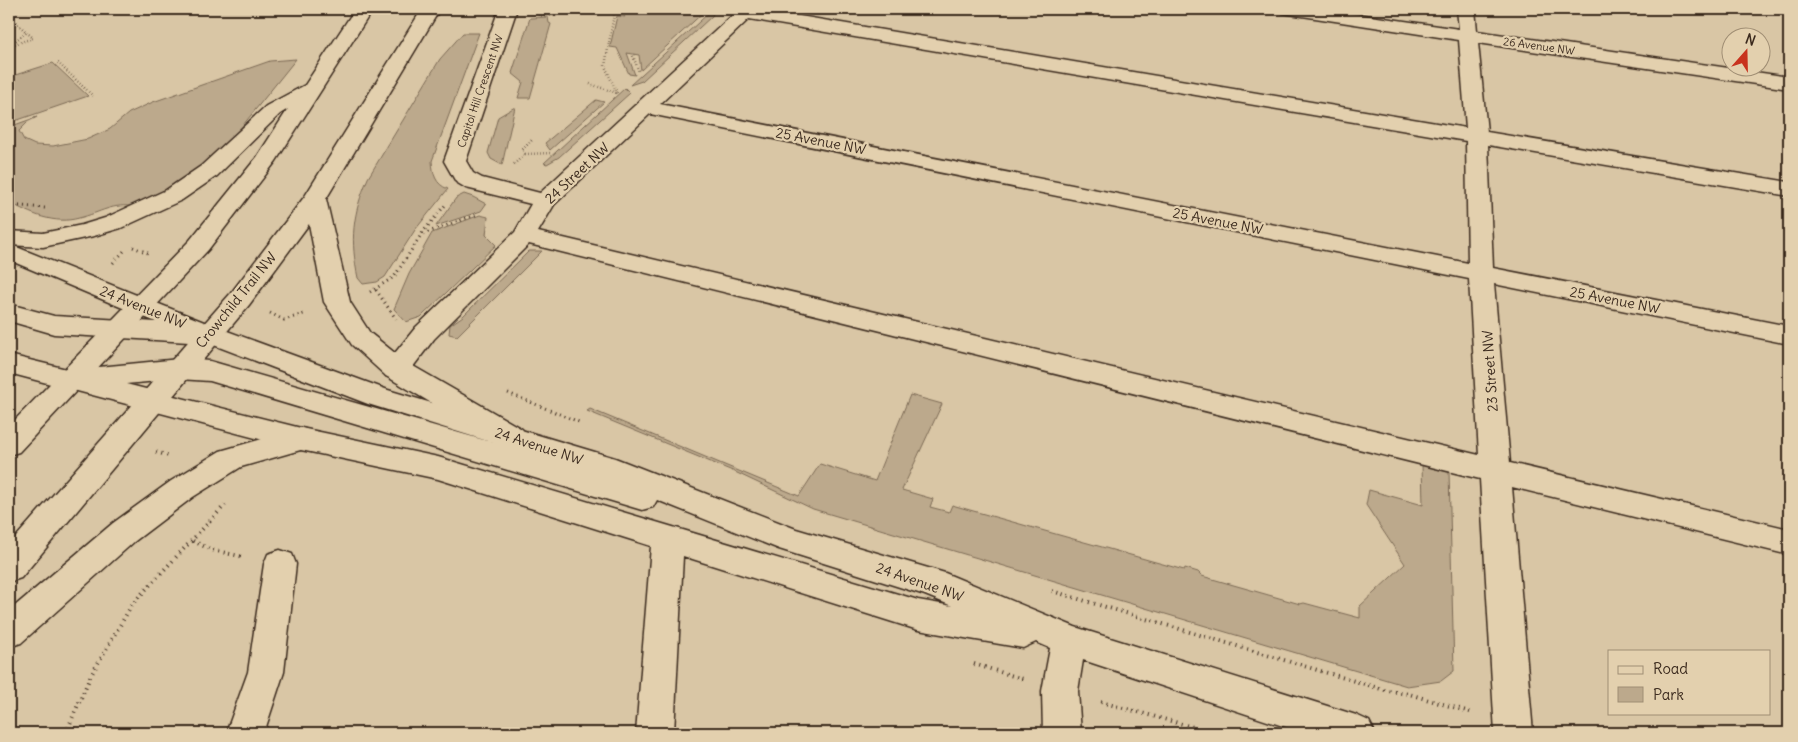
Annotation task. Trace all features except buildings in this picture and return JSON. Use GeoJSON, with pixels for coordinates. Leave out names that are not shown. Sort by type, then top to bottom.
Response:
{"type":"FeatureCollection","features":[{"type":"Feature","properties":{"kind":"main road"},"geometry":{"type":"LineString","coordinates":[[9,444],[199,245],[265,161],[364,9]]}},
{"type":"Feature","properties":{"kind":"main road","name":"Crowchild Trail NW"},"geometry":{"type":"LineString","coordinates":[[9,568],[151,400],[240,299],[315,199],[431,9]]}},
{"type":"Feature","properties":{"kind":"main road","name":"Capitol Hill Crescent NW"},"geometry":{"type":"LineString","coordinates":[[464,177],[455,161],[508,9]]}},
{"type":"Feature","properties":{"kind":"main road","name":"26 Avenue NW"},"geometry":{"type":"LineString","coordinates":[[1288,9],[1789,83]]}},
{"type":"Feature","properties":{"kind":"main road","name":"23 Street NW"},"geometry":{"type":"LineString","coordinates":[[1466,9],[1478,137],[1482,274],[1514,733]]}},
{"type":"Feature","properties":{"kind":"main road"},"geometry":{"type":"LineString","coordinates":[[747,11],[1789,189]]}},
{"type":"Feature","properties":{"kind":"main road","name":"24 Street NW"},"geometry":{"type":"LineString","coordinates":[[396,369],[424,333],[524,236],[545,201],[747,11]]}},
{"type":"Feature","properties":{"kind":"main road"},"geometry":{"type":"LineString","coordinates":[[9,238],[43,240],[86,231],[113,223],[174,195],[209,171],[273,110],[311,88]]}},
{"type":"Feature","properties":{"kind":"main road","name":"25 Avenue NW"},"geometry":{"type":"LineString","coordinates":[[647,107],[1789,335]]}},
{"type":"Feature","properties":{"kind":"main road"},"geometry":{"type":"LineString","coordinates":[[464,177],[474,183],[545,201]]}},
{"type":"Feature","properties":{"kind":"main road"},"geometry":{"type":"LineString","coordinates":[[315,199],[337,302],[361,339],[396,369],[512,437]]}},
{"type":"Feature","properties":{"kind":"main road"},"geometry":{"type":"LineString","coordinates":[[524,236],[1789,542]]}},
{"type":"Feature","properties":{"kind":"main road","name":"24 Avenue NW"},"geometry":{"type":"LineString","coordinates":[[9,251],[40,266],[210,334],[378,396],[604,466],[790,540],[933,583],[1069,640],[1356,733]]}},
{"type":"Feature","properties":{"kind":"main road"},"geometry":{"type":"LineString","coordinates":[[9,312],[54,325],[210,334]]}},
{"type":"Feature","properties":{"kind":"main road","name":"24 Avenue NW"},"geometry":{"type":"LineString","coordinates":[[9,364],[68,381],[151,400],[300,439],[438,468],[918,615],[1069,640]]}},
{"type":"Feature","properties":{"kind":"main road"},"geometry":{"type":"LineString","coordinates":[[68,381],[179,369],[210,371],[270,387],[590,484],[790,540]]}},
{"type":"Feature","properties":{"kind":"main road"},"geometry":{"type":"LineString","coordinates":[[9,632],[124,532],[182,489],[231,459],[300,439]]}},
{"type":"Feature","properties":{"kind":"main road"},"geometry":{"type":"LineString","coordinates":[[655,733],[668,538]]}},
{"type":"Feature","properties":{"kind":"main road"},"geometry":{"type":"LineString","coordinates":[[245,733],[266,672],[280,564]]}},
{"type":"Feature","properties":{"kind":"main road"},"geometry":{"type":"LineString","coordinates":[[1062,733],[1060,691],[1069,640]]}},
{"type":"Feature","properties":{"kind":"path"},"geometry":{"type":"LineString","coordinates":[[590,84],[617,93],[605,66],[615,9]]}},
{"type":"Feature","properties":{"kind":"path"},"geometry":{"type":"LineString","coordinates":[[535,16],[559,15]]}},
{"type":"Feature","properties":{"kind":"path"},"geometry":{"type":"LineString","coordinates":[[9,16],[33,38],[9,46]]}},
{"type":"Feature","properties":{"kind":"path"},"geometry":{"type":"LineString","coordinates":[[9,46],[27,32]]}},
{"type":"Feature","properties":{"kind":"path"},"geometry":{"type":"LineString","coordinates":[[633,56],[639,74]]}},
{"type":"Feature","properties":{"kind":"path"},"geometry":{"type":"LineString","coordinates":[[58,63],[93,96]]}},
{"type":"Feature","properties":{"kind":"path"},"geometry":{"type":"LineString","coordinates":[[532,140],[522,150],[525,154],[552,153]]}},
{"type":"Feature","properties":{"kind":"path"},"geometry":{"type":"LineString","coordinates":[[398,321],[376,290],[390,283],[399,274],[421,235],[456,191],[464,177]]}},
{"type":"Feature","properties":{"kind":"path"},"geometry":{"type":"LineString","coordinates":[[421,235],[479,214]]}},
{"type":"Feature","properties":{"kind":"path"},"geometry":{"type":"LineString","coordinates":[[130,245],[145,252]]}},
{"type":"Feature","properties":{"kind":"path"},"geometry":{"type":"LineString","coordinates":[[271,314],[284,320],[301,315]]}},
{"type":"Feature","properties":{"kind":"path"},"geometry":{"type":"LineString","coordinates":[[66,733],[90,677],[133,603],[193,541],[216,513],[230,501]]}},
{"type":"Feature","properties":{"kind":"path"},"geometry":{"type":"LineString","coordinates":[[193,541],[212,550],[280,564]]}},
{"type":"Feature","properties":{"kind":"path"},"geometry":{"type":"LineString","coordinates":[[1136,711],[1215,733]]}},
{"type":"Feature","properties":{"kind":"green space"},"geometry":{"type":"Polygon","coordinates":[[[619,9],[707,9],[641,70],[639,55],[627,53],[635,75],[629,74],[617,48],[610,47],[617,16],[625,17],[619,9]]]}},
{"type":"Feature","properties":{"kind":"green space"},"geometry":{"type":"Polygon","coordinates":[[[711,11],[713,15],[642,81],[630,85],[711,11]]]}},
{"type":"Feature","properties":{"kind":"green space"},"geometry":{"type":"Polygon","coordinates":[[[548,17],[551,24],[530,98],[518,98],[523,82],[512,73],[530,18],[548,17]]]}},
{"type":"Feature","properties":{"kind":"green space"},"geometry":{"type":"Polygon","coordinates":[[[463,33],[479,33],[432,161],[437,181],[448,189],[415,230],[385,277],[377,282],[363,284],[358,278],[353,239],[356,216],[368,178],[440,59],[463,33]]]}},
{"type":"Feature","properties":{"kind":"green space"},"geometry":{"type":"Polygon","coordinates":[[[296,59],[219,155],[174,186],[135,207],[114,207],[79,218],[61,220],[25,211],[9,202],[9,127],[37,117],[29,121],[19,131],[24,140],[35,145],[53,146],[88,139],[110,129],[129,113],[153,102],[270,61],[296,59]]]}},
{"type":"Feature","properties":{"kind":"green space"},"geometry":{"type":"Polygon","coordinates":[[[53,63],[88,96],[9,123],[9,77],[53,63]]]}},
{"type":"Feature","properties":{"kind":"green space"},"geometry":{"type":"Polygon","coordinates":[[[625,88],[630,93],[559,157],[547,164],[544,163],[625,88]]]}},
{"type":"Feature","properties":{"kind":"green space"},"geometry":{"type":"Polygon","coordinates":[[[596,100],[604,102],[550,150],[545,143],[596,100]]]}},
{"type":"Feature","properties":{"kind":"green space"},"geometry":{"type":"Polygon","coordinates":[[[515,107],[502,165],[491,159],[488,153],[498,117],[515,107]]]}},
{"type":"Feature","properties":{"kind":"green space"},"geometry":{"type":"Polygon","coordinates":[[[464,194],[486,204],[481,211],[436,226],[456,198],[464,194]]]}},
{"type":"Feature","properties":{"kind":"green space"},"geometry":{"type":"Polygon","coordinates":[[[480,215],[488,217],[486,235],[496,245],[421,317],[406,322],[394,309],[409,274],[432,233],[480,215]]]}},
{"type":"Feature","properties":{"kind":"green space"},"geometry":{"type":"Polygon","coordinates":[[[529,251],[542,251],[457,336],[449,334],[450,325],[463,316],[529,251]]]}},
{"type":"Feature","properties":{"kind":"green space"},"geometry":{"type":"Polygon","coordinates":[[[910,395],[942,404],[902,490],[933,499],[930,507],[949,512],[952,505],[1184,570],[1185,568],[1198,572],[1202,576],[1300,604],[1304,603],[1360,618],[1360,606],[1405,564],[1366,505],[1369,490],[1423,505],[1422,464],[1449,471],[1454,671],[1441,681],[1407,686],[813,509],[735,472],[587,411],[590,409],[799,496],[820,464],[875,481],[910,395]]]}}]}
